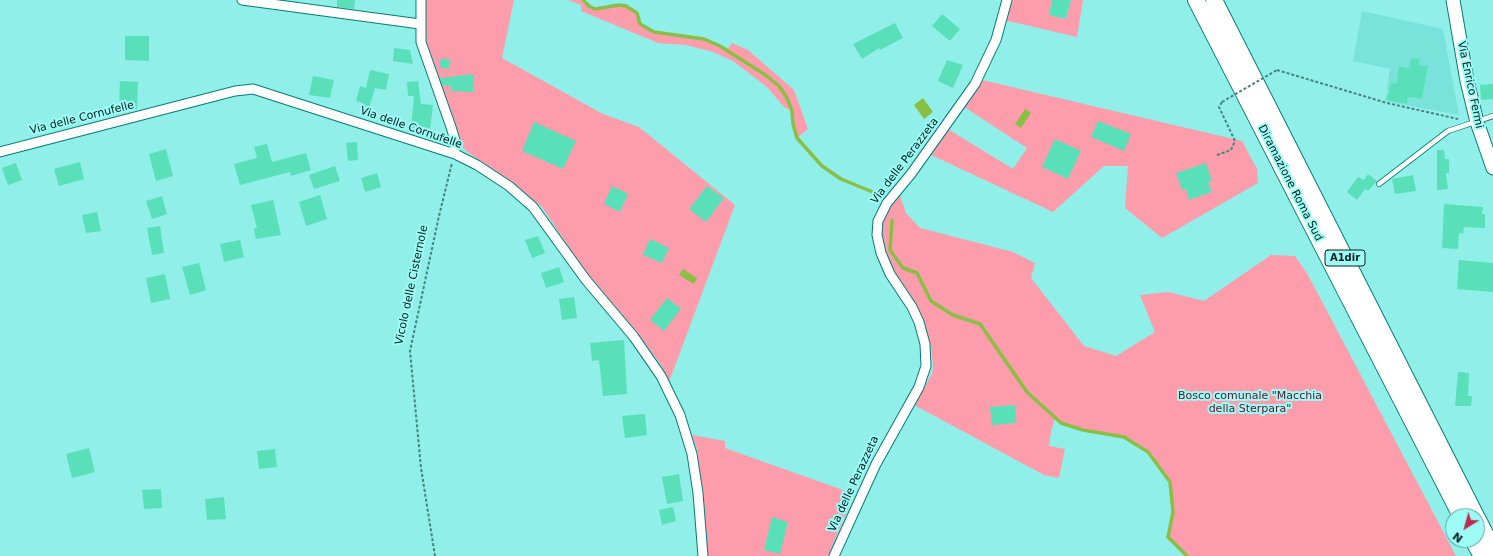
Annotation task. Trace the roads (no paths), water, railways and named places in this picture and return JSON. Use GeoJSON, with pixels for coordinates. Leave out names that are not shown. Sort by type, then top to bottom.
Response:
{"type":"FeatureCollection","features":[{"type":"Feature","properties":{"kind":"highway","name":"Diramazione Roma Sud"},"geometry":{"type":"LineString","coordinates":[[1196,0],[1457,508]]}},
{"type":"Feature","properties":{"kind":"highway","name":"Diramazione Roma Sud"},"geometry":{"type":"LineString","coordinates":[[1214,0],[1472,508]]}},
{"type":"Feature","properties":{"kind":"highway","name":"Diramazione Roma Sud"},"geometry":{"type":"LineString","coordinates":[[1485,533],[1493,549]]}},
{"type":"Feature","properties":{"kind":"street"},"geometry":{"type":"LineString","coordinates":[[242,0],[420,24]]}},
{"type":"Feature","properties":{"kind":"street"},"geometry":{"type":"LineString","coordinates":[[421,0],[420,24],[423,48],[454,136],[455,154]]}},
{"type":"Feature","properties":{"kind":"street","name":"Via delle Perazzeta"},"geometry":{"type":"LineString","coordinates":[[834,556],[880,455],[919,387],[926,366],[925,344],[919,322],[909,302],[890,274],[881,253],[878,235],[878,220],[887,203],[911,174],[972,90],[993,47],[1007,0]]}},
{"type":"Feature","properties":{"kind":"street","name":"Via Enrico Fermi"},"geometry":{"type":"LineString","coordinates":[[1453,0],[1467,81],[1477,122],[1493,168]]}},
{"type":"Feature","properties":{"kind":"street","name":"Via delle Cornufelle"},"geometry":{"type":"LineString","coordinates":[[0,152],[236,91],[253,89],[455,154],[502,181],[533,207],[586,280],[634,337],[661,376],[680,415],[692,454],[698,494],[703,556]]}},
{"type":"Feature","properties":{"kind":"lane"},"geometry":{"type":"LineString","coordinates":[[1379,184],[1448,131],[1493,116]]}},
{"type":"Feature","properties":{"kind":"waterway"},"geometry":{"type":"LineString","coordinates":[[583,0],[595,9],[619,5],[626,6],[637,13],[640,24],[654,32],[704,39],[720,46],[764,74],[779,86],[787,98],[792,111],[793,124],[797,138],[822,166],[841,179],[880,195]]}},
{"type":"Feature","properties":{"kind":"waterway"},"geometry":{"type":"LineString","coordinates":[[892,220],[890,250],[903,268],[917,273],[931,301],[953,315],[980,324],[1027,392],[1061,423],[1083,430],[1124,437],[1148,452],[1170,482],[1173,512],[1168,537],[1187,556]]}},
{"type":"Feature","properties":{"kind":"park label","name":"Bosco comunale \"Macchia della Sterpara\""},"geometry":{"type":"Point","coordinates":[1250,402]}}]}
